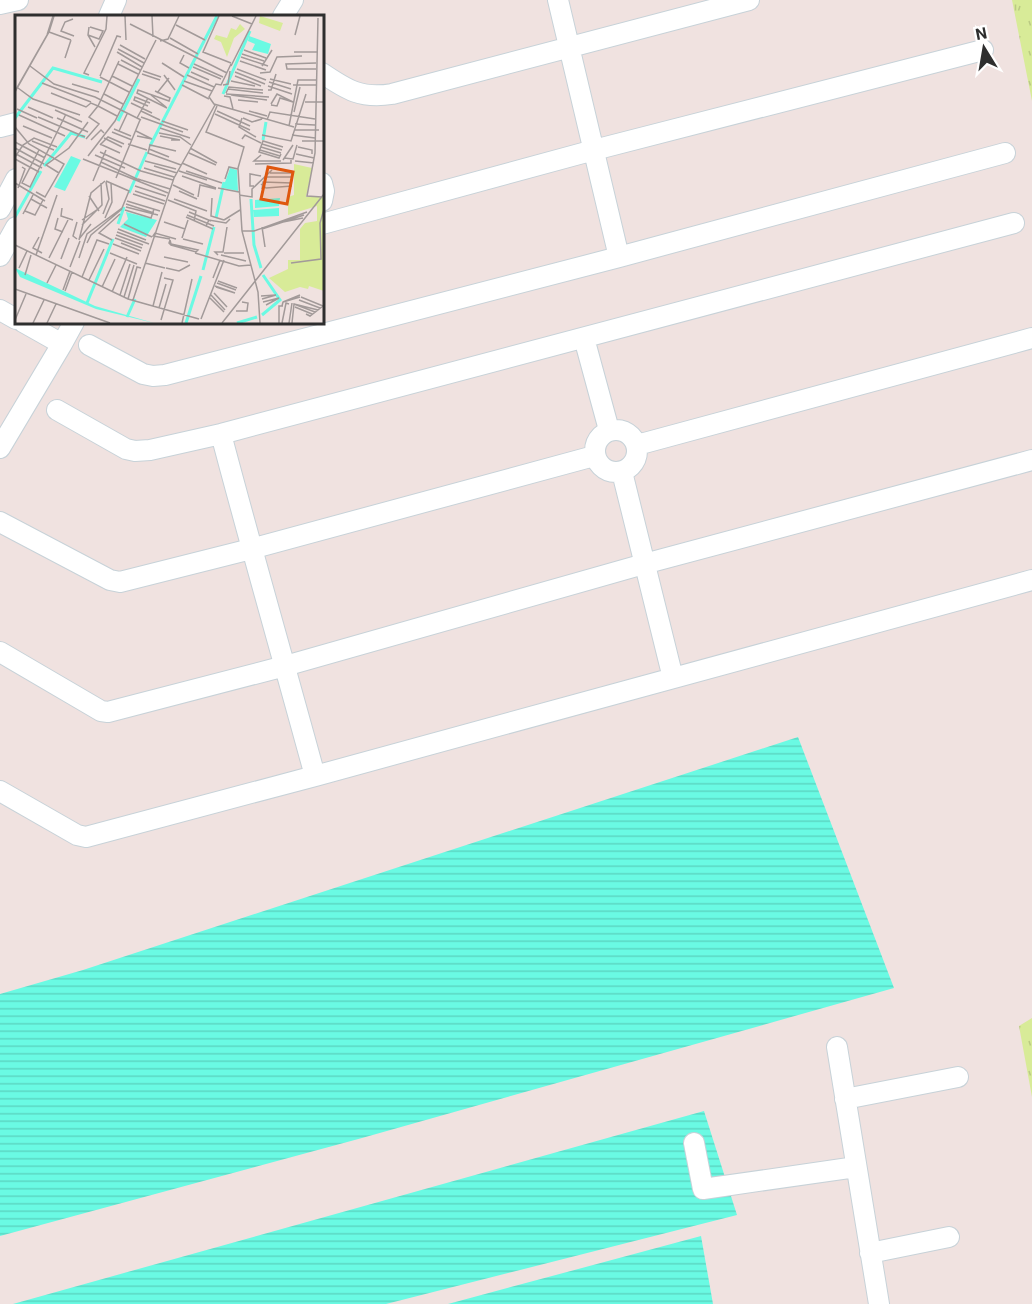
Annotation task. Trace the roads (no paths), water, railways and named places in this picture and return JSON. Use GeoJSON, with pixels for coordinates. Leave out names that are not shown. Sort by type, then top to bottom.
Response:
{"type":"FeatureCollection","features":[{"type":"Feature","properties":{"kind":"street"},"geometry":{"type":"LineString","coordinates":[[0,4],[18,0]]}},
{"type":"Feature","properties":{"kind":"street"},"geometry":{"type":"LineString","coordinates":[[110,15],[116,0]]}},
{"type":"Feature","properties":{"kind":"street"},"geometry":{"type":"LineString","coordinates":[[284,15],[292,0]]}},
{"type":"Feature","properties":{"kind":"street"},"geometry":{"type":"LineString","coordinates":[[558,0],[619,257]]}},
{"type":"Feature","properties":{"kind":"street"},"geometry":{"type":"LineString","coordinates":[[324,74],[344,87],[361,94],[378,96],[392,94],[749,0]]}},
{"type":"Feature","properties":{"kind":"street"},"geometry":{"type":"LineString","coordinates":[[324,223],[594,150],[982,50]]}},
{"type":"Feature","properties":{"kind":"street"},"geometry":{"type":"LineString","coordinates":[[0,127],[15,123]]}},
{"type":"Feature","properties":{"kind":"street"},"geometry":{"type":"LineString","coordinates":[[89,345],[142,374],[165,375],[619,257],[1005,153]]}},
{"type":"Feature","properties":{"kind":"street"},"geometry":{"type":"LineString","coordinates":[[0,209],[15,181]]}},
{"type":"Feature","properties":{"kind":"street"},"geometry":{"type":"LineString","coordinates":[[57,410],[126,449],[150,450],[221,434],[1014,223]]}},
{"type":"Feature","properties":{"kind":"street"},"geometry":{"type":"LineString","coordinates":[[0,256],[15,229]]}},
{"type":"Feature","properties":{"kind":"street"},"geometry":{"type":"LineString","coordinates":[[0,310],[15,318]]}},
{"type":"Feature","properties":{"kind":"street"},"geometry":{"type":"LineString","coordinates":[[27,324],[62,344]]}},
{"type":"Feature","properties":{"kind":"street"},"geometry":{"type":"LineString","coordinates":[[0,448],[73,324]]}},
{"type":"Feature","properties":{"kind":"street"},"geometry":{"type":"LineString","coordinates":[[584,338],[609,430]]}},
{"type":"Feature","properties":{"kind":"street"},"geometry":{"type":"LineString","coordinates":[[637,445],[1032,338]]}},
{"type":"Feature","properties":{"kind":"street"},"geometry":{"type":"LineString","coordinates":[[621,429],[631,435],[637,445],[637,456],[632,466],[622,472],[610,472],[600,466],[594,456],[597,440],[609,430],[621,429]]}},
{"type":"Feature","properties":{"kind":"street"},"geometry":{"type":"LineString","coordinates":[[221,434],[315,777]]}},
{"type":"Feature","properties":{"kind":"street"},"geometry":{"type":"LineString","coordinates":[[0,522],[110,580],[120,582],[594,456]]}},
{"type":"Feature","properties":{"kind":"street"},"geometry":{"type":"LineString","coordinates":[[0,652],[101,711],[108,712],[285,666],[644,564],[1032,460]]}},
{"type":"Feature","properties":{"kind":"street"},"geometry":{"type":"LineString","coordinates":[[622,472],[673,678]]}},
{"type":"Feature","properties":{"kind":"street"},"geometry":{"type":"LineString","coordinates":[[0,791],[77,835],[86,837],[315,777],[1032,580]]}},
{"type":"Feature","properties":{"kind":"street"},"geometry":{"type":"LineString","coordinates":[[837,1047],[879,1304]]}},
{"type":"Feature","properties":{"kind":"street"},"geometry":{"type":"LineString","coordinates":[[845,1099],[958,1077]]}},
{"type":"Feature","properties":{"kind":"street"},"geometry":{"type":"LineString","coordinates":[[694,1143],[703,1190],[856,1167]]}},
{"type":"Feature","properties":{"kind":"street"},"geometry":{"type":"LineString","coordinates":[[870,1252],[949,1237]]}}]}
